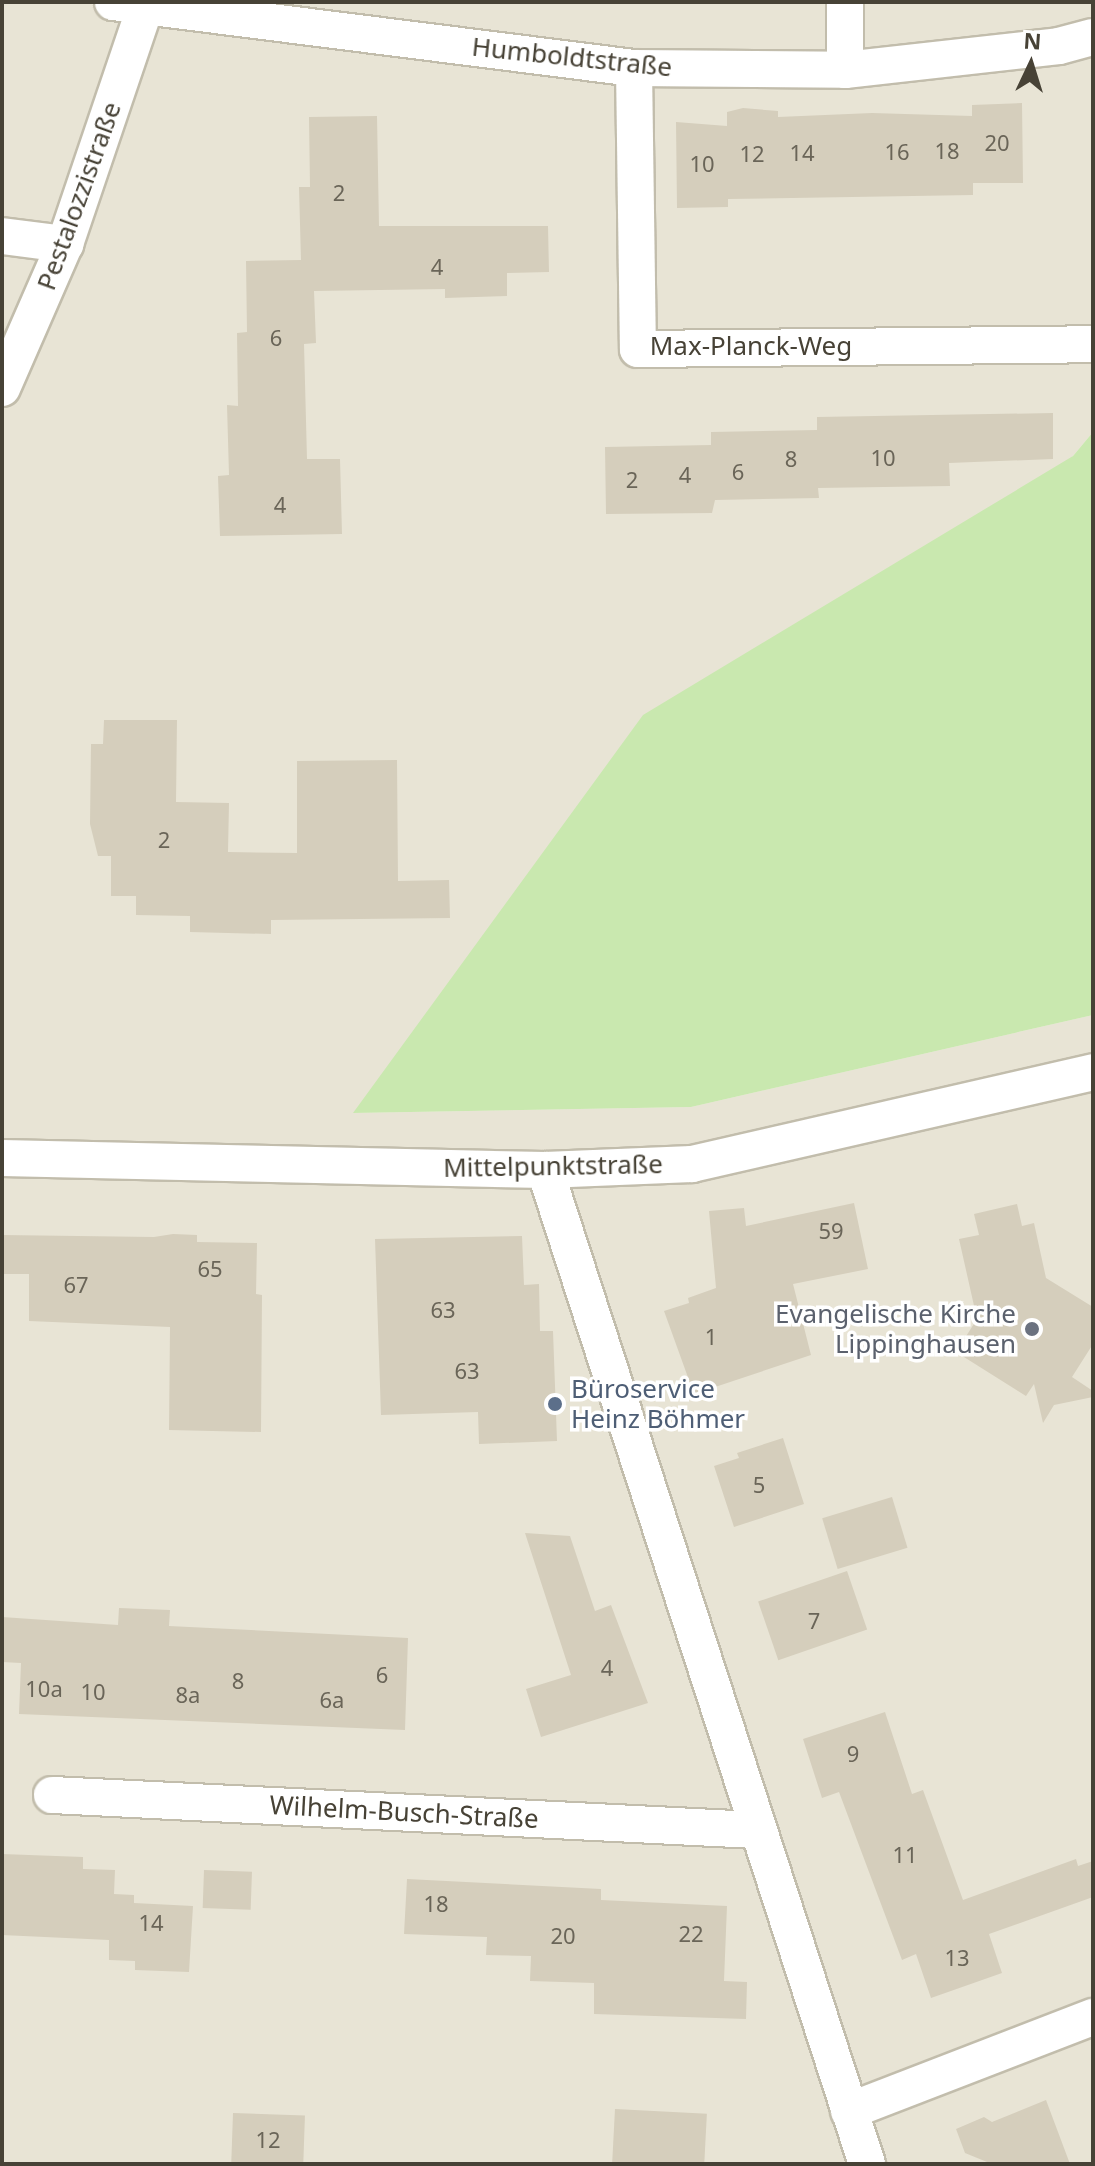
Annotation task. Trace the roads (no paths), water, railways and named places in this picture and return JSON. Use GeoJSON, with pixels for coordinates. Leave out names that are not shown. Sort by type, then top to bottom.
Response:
{"type":"FeatureCollection","features":[{"type":"Feature","properties":{"kind":"street"},"geometry":{"type":"LineString","coordinates":[[845,2],[845,70]]}},
{"type":"Feature","properties":{"kind":"street","name":"Humboldtstraße"},"geometry":{"type":"LineString","coordinates":[[136,3],[634,68],[845,70],[1059,46],[1093,37]]}},
{"type":"Feature","properties":{"kind":"street","name":"Pestalozzistraße"},"geometry":{"type":"LineString","coordinates":[[2,388],[65,244],[136,3]]}},
{"type":"Feature","properties":{"kind":"street","name":"Max-Planck-Weg"},"geometry":{"type":"LineString","coordinates":[[634,68],[638,349],[1093,344]]}},
{"type":"Feature","properties":{"kind":"street"},"geometry":{"type":"LineString","coordinates":[[2,236],[65,244]]}},
{"type":"Feature","properties":{"kind":"street","name":"Mittelpunktstraße"},"geometry":{"type":"LineString","coordinates":[[2,1158],[545,1170],[692,1164],[1093,1072]]}},
{"type":"Feature","properties":{"kind":"street"},"geometry":{"type":"LineString","coordinates":[[545,1170],[756,1830],[867,2164]]}},
{"type":"Feature","properties":{"kind":"street","name":"Wilhelm-Busch-Straße"},"geometry":{"type":"LineString","coordinates":[[52,1795],[756,1830]]}},
{"type":"Feature","properties":{"kind":"street"},"geometry":{"type":"LineString","coordinates":[[849,2111],[1093,2017]]}},
{"type":"Feature","properties":{"kind":"place","name":"Evangelische Kirche Lippinghausen"},"geometry":{"type":"Point","coordinates":[1032,1329]}},
{"type":"Feature","properties":{"kind":"place","name":"Büroservice Heinz Böhmer"},"geometry":{"type":"Point","coordinates":[555,1404]}}]}
